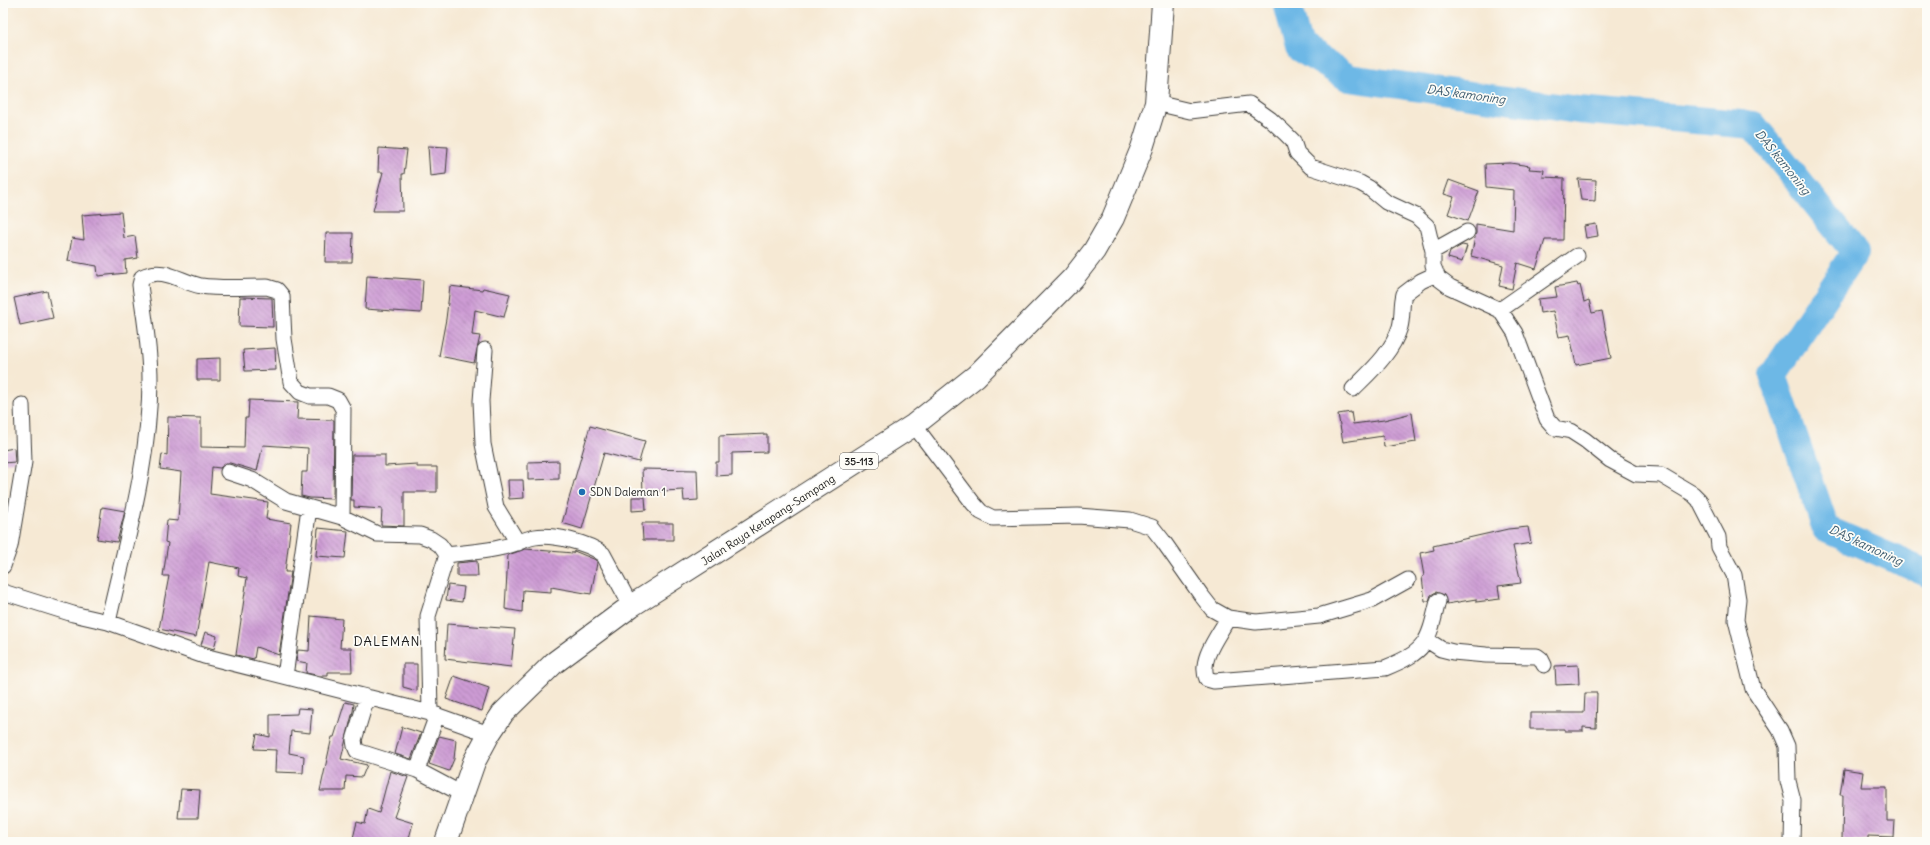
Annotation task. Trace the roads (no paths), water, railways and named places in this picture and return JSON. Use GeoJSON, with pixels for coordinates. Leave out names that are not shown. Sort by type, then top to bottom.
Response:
{"type":"FeatureCollection","features":[{"type":"Feature","properties":{"kind":"main road","name":"Jalan Raya Ketapang-Sampang"},"geometry":{"type":"LineString","coordinates":[[446,842],[474,762],[489,734],[503,713],[554,663],[631,606],[914,425],[976,376],[1073,278],[1094,251],[1113,218],[1142,148],[1156,103],[1163,3]]}},
{"type":"Feature","properties":{"kind":"street"},"geometry":{"type":"LineString","coordinates":[[1156,103],[1190,111],[1249,104],[1270,119],[1293,141],[1297,153],[1311,167],[1369,188],[1386,202],[1416,216],[1427,226],[1433,250],[1433,266],[1436,274],[1450,287],[1500,310],[1516,333],[1547,419],[1555,428],[1571,431],[1610,460],[1622,465],[1636,474],[1661,475],[1693,494],[1699,500],[1718,537],[1719,547],[1734,575],[1738,599],[1736,620],[1753,690],[1780,730],[1787,746],[1788,781],[1793,800],[1792,842]]}},
{"type":"Feature","properties":{"kind":"street"},"geometry":{"type":"LineString","coordinates":[[1433,250],[1467,232]]}},
{"type":"Feature","properties":{"kind":"street"},"geometry":{"type":"LineString","coordinates":[[1500,310],[1577,256]]}},
{"type":"Feature","properties":{"kind":"street"},"geometry":{"type":"LineString","coordinates":[[108,622],[138,485],[145,439],[150,378],[140,285],[142,277],[152,272],[163,273],[201,286],[267,287],[277,290],[282,296],[284,339],[291,382],[300,392],[310,396],[328,396],[338,400],[343,409],[342,517]]}},
{"type":"Feature","properties":{"kind":"street"},"geometry":{"type":"LineString","coordinates":[[1354,389],[1381,361],[1395,339],[1400,327],[1404,294],[1421,281],[1436,274]]}},
{"type":"Feature","properties":{"kind":"street"},"geometry":{"type":"LineString","coordinates":[[485,350],[481,401],[483,444],[496,507],[518,542]]}},
{"type":"Feature","properties":{"kind":"street"},"geometry":{"type":"LineString","coordinates":[[3,566],[10,546],[24,462],[22,405]]}},
{"type":"Feature","properties":{"kind":"street"},"geometry":{"type":"LineString","coordinates":[[914,425],[981,512],[993,518],[1078,516],[1130,520],[1152,527],[1212,609],[1228,618],[1256,622],[1319,616],[1372,600],[1408,580]]}},
{"type":"Feature","properties":{"kind":"street"},"geometry":{"type":"LineString","coordinates":[[228,472],[252,480],[286,501],[342,517],[376,534],[420,535],[431,539],[440,545],[447,555]]}},
{"type":"Feature","properties":{"kind":"street"},"geometry":{"type":"LineString","coordinates":[[285,676],[309,508]]}},
{"type":"Feature","properties":{"kind":"street"},"geometry":{"type":"LineString","coordinates":[[447,555],[502,548],[535,537],[551,536],[596,549],[603,554],[631,606]]}},
{"type":"Feature","properties":{"kind":"street"},"geometry":{"type":"LineString","coordinates":[[417,770],[433,714],[428,616],[447,555]]}},
{"type":"Feature","properties":{"kind":"street"},"geometry":{"type":"LineString","coordinates":[[3,592],[74,614],[108,622],[204,656],[433,714],[489,734]]}},
{"type":"Feature","properties":{"kind":"street"},"geometry":{"type":"LineString","coordinates":[[1228,618],[1204,664],[1204,673],[1207,678],[1214,681],[1385,668],[1410,658],[1427,640],[1431,633],[1438,601]]}},
{"type":"Feature","properties":{"kind":"street"},"geometry":{"type":"LineString","coordinates":[[1427,640],[1441,649],[1453,652],[1537,656],[1541,659],[1544,665]]}},
{"type":"Feature","properties":{"kind":"street"},"geometry":{"type":"LineString","coordinates":[[367,697],[354,740],[357,751],[417,770],[462,794]]}},
{"type":"Feature","properties":{"kind":"waterway","name":"DAS kamoning"},"geometry":{"type":"LineString","coordinates":[[1287,3],[1299,48],[1349,78],[1578,110],[1753,125],[1855,252],[1773,375],[1826,529],[1927,573]]}},
{"type":"Feature","properties":{"kind":"place","name":"SDN Daleman 1"},"geometry":{"type":"Point","coordinates":[582,492]}},
{"type":"Feature","properties":{"kind":"district","name":"DALEMAN"},"geometry":{"type":"Point","coordinates":[387,641]}}]}
